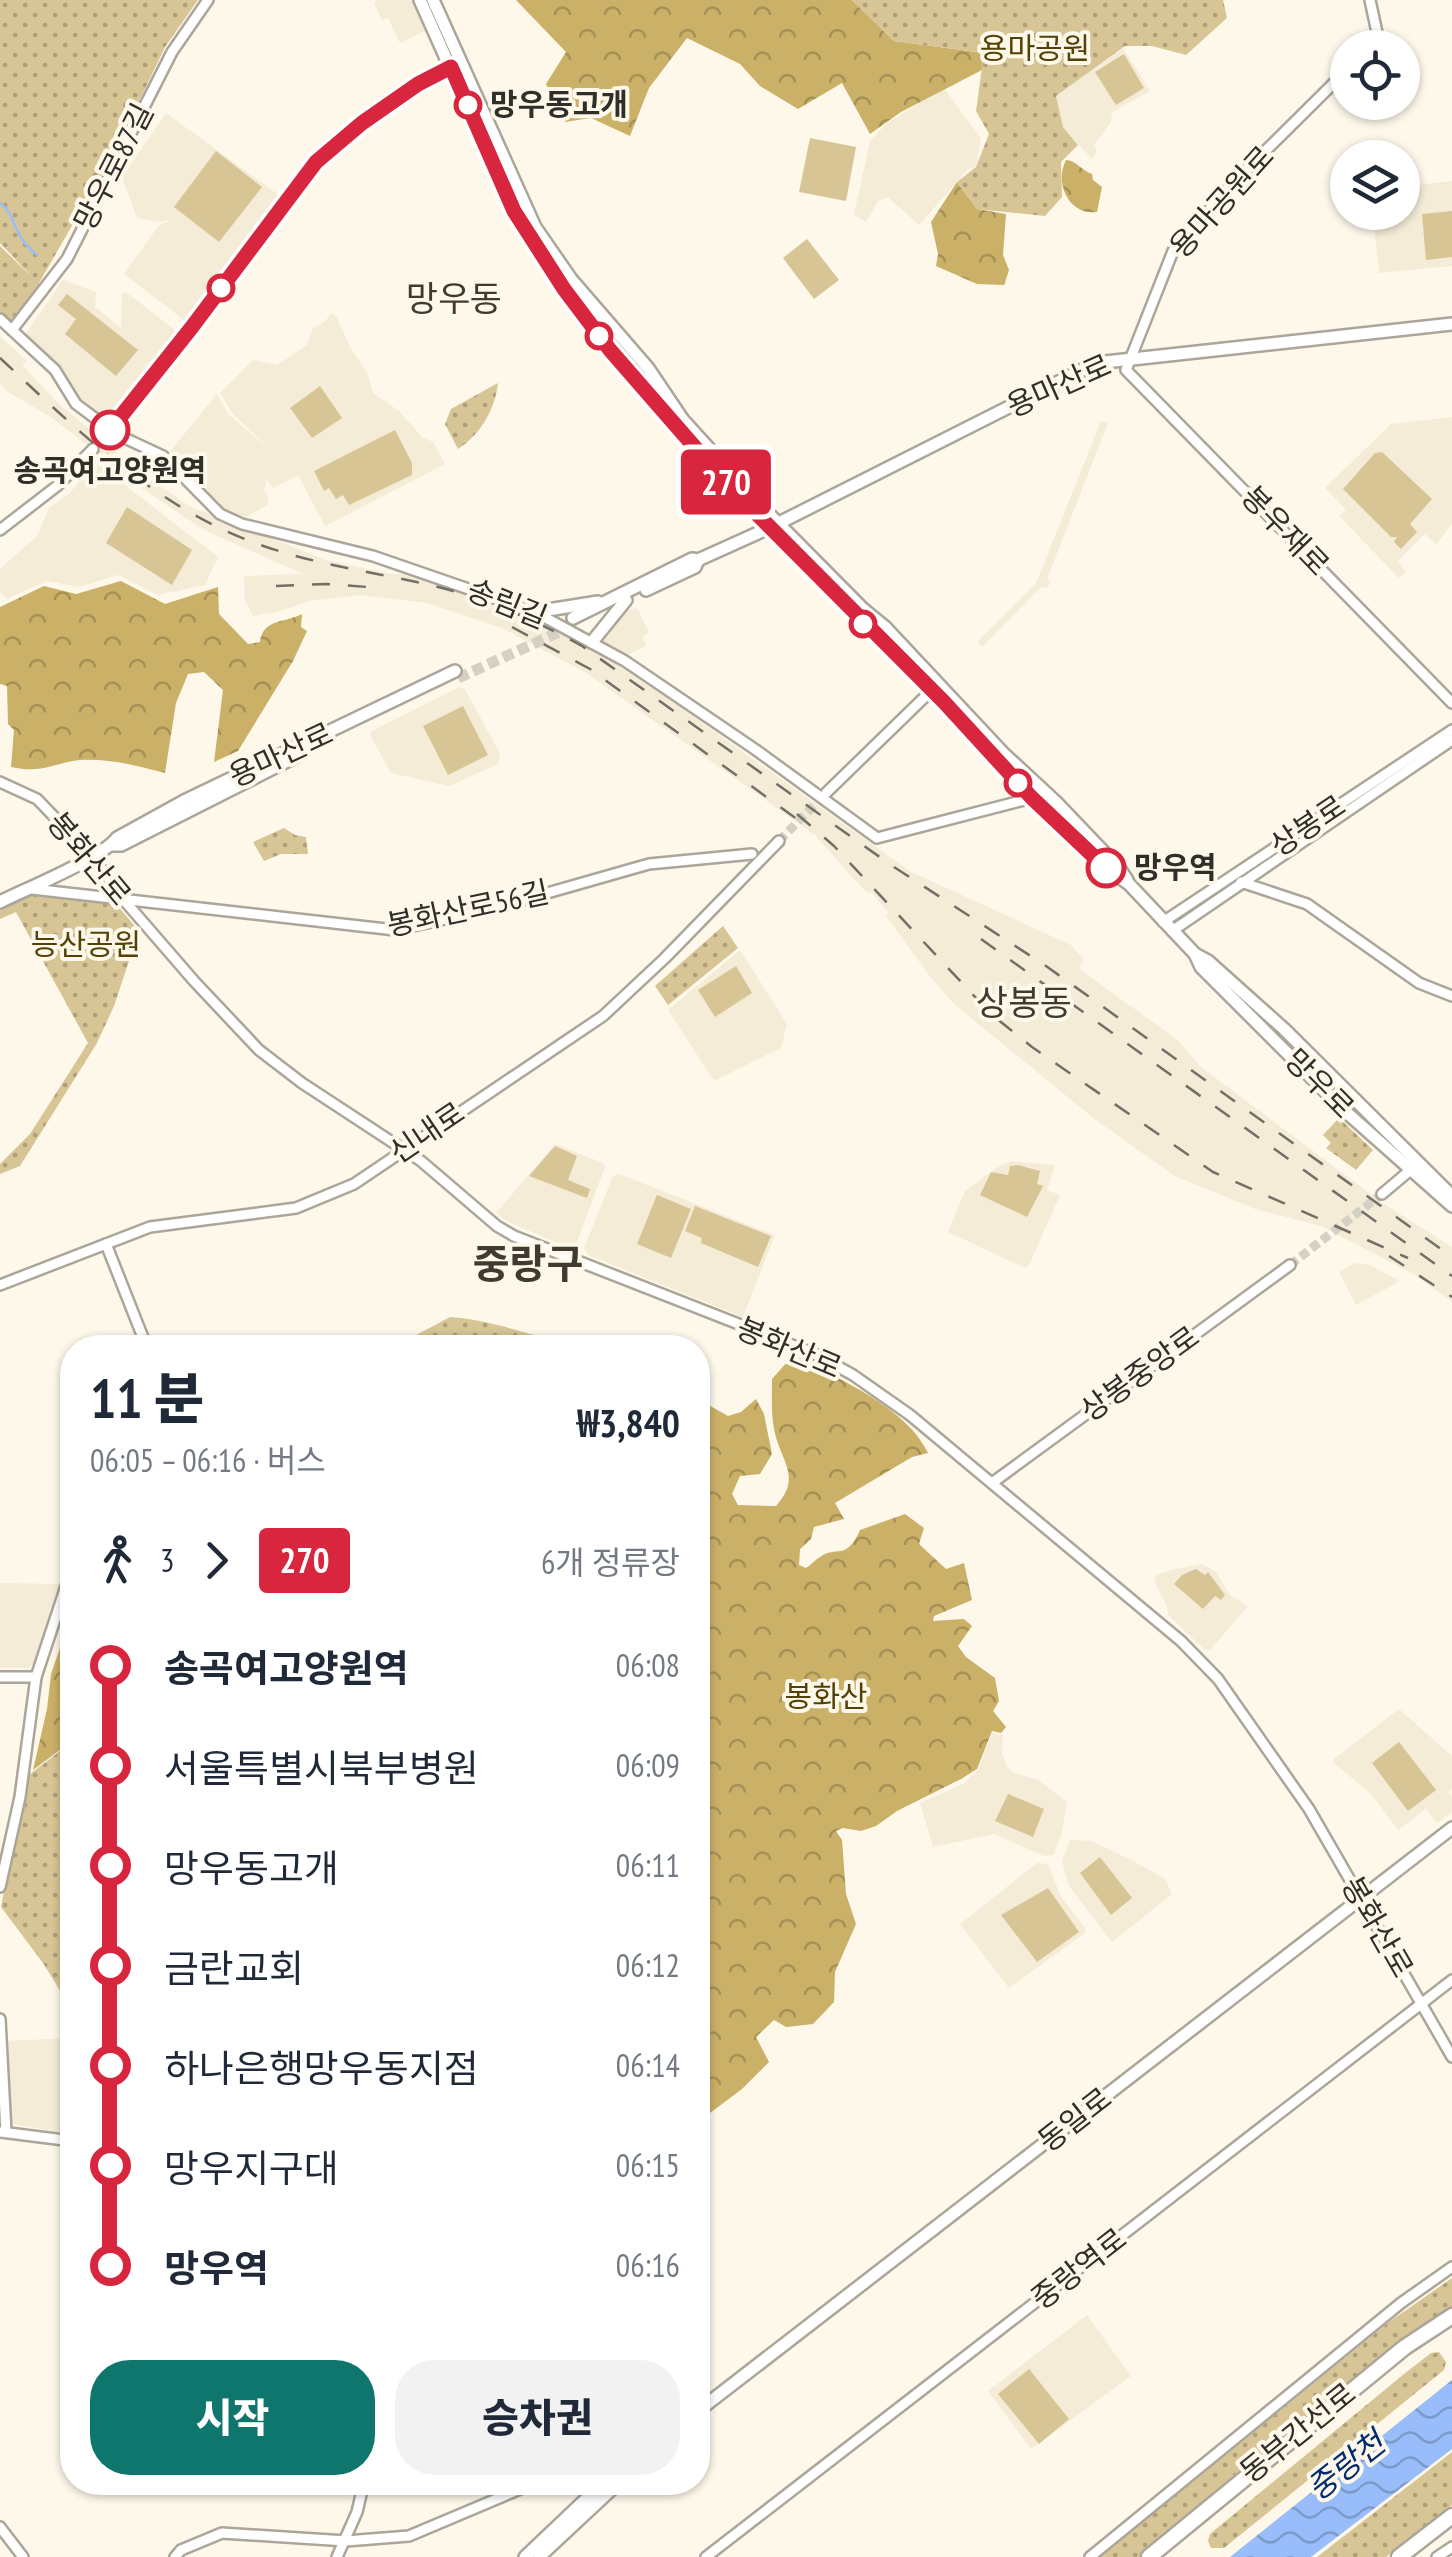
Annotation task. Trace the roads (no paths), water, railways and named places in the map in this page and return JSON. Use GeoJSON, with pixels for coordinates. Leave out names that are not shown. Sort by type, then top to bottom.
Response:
{"type":"FeatureCollection","features":[{"type":"Feature","properties":{"kind":"highway","name":"동부간선로"},"geometry":{"type":"LineString","coordinates":[[1149,2557],[1405,2347],[1452,2316]]}},
{"type":"Feature","properties":{"kind":"highway"},"geometry":{"type":"LineString","coordinates":[[1399,2557],[1452,2516]]}},
{"type":"Feature","properties":{"kind":"main road","name":"망우로"},"geometry":{"type":"LineString","coordinates":[[420,0],[456,64]]}},
{"type":"Feature","properties":{"kind":"main road","name":"망우로"},"geometry":{"type":"LineString","coordinates":[[433,0],[456,64],[519,208],[561,282],[610,350],[667,418],[886,627],[934,688],[1032,798],[1106,868],[1129,884]]}},
{"type":"Feature","properties":{"kind":"main road","name":"망우로"},"geometry":{"type":"LineString","coordinates":[[519,208],[571,278],[648,368],[683,420],[867,628],[1045,790],[1167,926],[1195,954],[1236,984],[1320,1064],[1452,1206]]}},
{"type":"Feature","properties":{"kind":"main road","name":"용마산로"},"geometry":{"type":"LineString","coordinates":[[575,621],[681,564],[775,525],[1092,365],[1129,357],[1452,324]]}},
{"type":"Feature","properties":{"kind":"main road"},"geometry":{"type":"LineString","coordinates":[[667,418],[682,414]]}},
{"type":"Feature","properties":{"kind":"main road"},"geometry":{"type":"LineString","coordinates":[[535,612],[622,599]]}},
{"type":"Feature","properties":{"kind":"main road"},"geometry":{"type":"LineString","coordinates":[[592,642],[622,599]]}},
{"type":"Feature","properties":{"kind":"main road","name":"용마산로"},"geometry":{"type":"LineString","coordinates":[[0,902],[456,674]]}},
{"type":"Feature","properties":{"kind":"main road","name":"망우로"},"geometry":{"type":"LineString","coordinates":[[1195,954],[1201,967],[1346,1112],[1452,1196]]}},
{"type":"Feature","properties":{"kind":"main road","name":"동일로"},"geometry":{"type":"LineString","coordinates":[[710,2402],[1452,1828]]}},
{"type":"Feature","properties":{"kind":"main road"},"geometry":{"type":"LineString","coordinates":[[525,2557],[599,2495]]}},
{"type":"Feature","properties":{"kind":"main road"},"geometry":{"type":"LineString","coordinates":[[540,2557],[596,2497]]}},
{"type":"Feature","properties":{"kind":"street","name":"망우로87길"},"geometry":{"type":"LineString","coordinates":[[12,330],[73,247],[172,52],[208,0]]}},
{"type":"Feature","properties":{"kind":"street"},"geometry":{"type":"LineString","coordinates":[[1370,0],[1376,30]]}},
{"type":"Feature","properties":{"kind":"street"},"geometry":{"type":"LineString","coordinates":[[104,433],[192,327],[316,162],[362,123],[418,84],[456,64]]}},
{"type":"Feature","properties":{"kind":"street","name":"용마공원로"},"geometry":{"type":"LineString","coordinates":[[1129,357],[1173,250],[1234,182],[1330,87]]}},
{"type":"Feature","properties":{"kind":"street","name":"송림길"},"geometry":{"type":"LineString","coordinates":[[0,320],[56,370],[76,404],[104,433],[163,456],[220,514],[242,524],[373,556],[535,612],[592,642],[756,750],[877,838],[1032,798]]}},
{"type":"Feature","properties":{"kind":"street","name":"봉우재로"},"geometry":{"type":"LineString","coordinates":[[1129,357],[1126,370],[1452,703]]}},
{"type":"Feature","properties":{"kind":"street"},"geometry":{"type":"LineString","coordinates":[[0,530],[57,486],[91,449]]}},
{"type":"Feature","properties":{"kind":"street"},"geometry":{"type":"LineString","coordinates":[[826,793],[934,688]]}},
{"type":"Feature","properties":{"kind":"street","name":"상봉로"},"geometry":{"type":"LineString","coordinates":[[1167,926],[1230,879],[1452,730]]}},
{"type":"Feature","properties":{"kind":"street","name":"상봉로"},"geometry":{"type":"LineString","coordinates":[[1167,926],[1242,882],[1452,740]]}},
{"type":"Feature","properties":{"kind":"street","name":"봉화산로"},"geometry":{"type":"LineString","coordinates":[[0,782],[36,798],[92,856],[122,899],[194,982],[259,1050],[302,1083],[403,1148],[497,1226],[815,1354],[853,1375],[910,1416],[1181,1641],[1214,1673],[1309,1809],[1452,2057]]}},
{"type":"Feature","properties":{"kind":"street","name":"신내로"},"geometry":{"type":"LineString","coordinates":[[0,1285],[150,1227],[296,1208],[354,1184],[603,1016],[666,958],[780,841]]}},
{"type":"Feature","properties":{"kind":"street","name":"봉화산로56길"},"geometry":{"type":"LineString","coordinates":[[27,888],[395,930],[491,909],[659,862],[752,854]]}},
{"type":"Feature","properties":{"kind":"street"},"geometry":{"type":"LineString","coordinates":[[1230,879],[1307,904],[1419,983],[1452,996]]}},
{"type":"Feature","properties":{"kind":"street"},"geometry":{"type":"LineString","coordinates":[[1382,1194],[1414,1167]]}},
{"type":"Feature","properties":{"kind":"street"},"geometry":{"type":"LineString","coordinates":[[106,1244],[142,1335]]}},
{"type":"Feature","properties":{"kind":"street","name":"상봉중앙로"},"geometry":{"type":"LineString","coordinates":[[992,1483],[1290,1265]]}},
{"type":"Feature","properties":{"kind":"street"},"geometry":{"type":"LineString","coordinates":[[0,1886],[20,1797],[36,1677],[60,1604]]}},
{"type":"Feature","properties":{"kind":"street"},"geometry":{"type":"LineString","coordinates":[[0,1677],[36,1677]]}},
{"type":"Feature","properties":{"kind":"street","name":"중랑역로"},"geometry":{"type":"LineString","coordinates":[[706,2557],[1452,1980]]}},
{"type":"Feature","properties":{"kind":"street"},"geometry":{"type":"LineString","coordinates":[[0,2019],[3,2132],[60,2140]]}},
{"type":"Feature","properties":{"kind":"street"},"geometry":{"type":"LineString","coordinates":[[1090,2557],[1401,2303],[1452,2267]]}},
{"type":"Feature","properties":{"kind":"street"},"geometry":{"type":"LineString","coordinates":[[337,2557],[360,2495]]}},
{"type":"Feature","properties":{"kind":"street"},"geometry":{"type":"LineString","coordinates":[[178,2553],[222,2533],[346,2541],[409,2536],[507,2495]]}},
{"type":"Feature","properties":{"kind":"street"},"geometry":{"type":"LineString","coordinates":[[0,2528],[22,2557]]}},
{"type":"Feature","properties":{"kind":"street"},"geometry":{"type":"LineString","coordinates":[[1437,2557],[1452,2547]]}},
{"type":"Feature","properties":{"kind":"street"},"geometry":{"type":"LineString","coordinates":[[178,2553],[191,2557]]}},
{"type":"Feature","properties":{"kind":"water","name":"중랑천"},"geometry":{"type":"Polygon","coordinates":[[[1452,2380],[1452,2449],[1311,2557],[1230,2557],[1452,2380]]]}},
{"type":"Feature","properties":{"kind":"waterway"},"geometry":{"type":"LineString","coordinates":[[0,203],[37,255]]}},
{"type":"Feature","properties":{"kind":"tunnel"},"geometry":{"type":"LineString","coordinates":[[458,678],[577,624]]}},
{"type":"Feature","properties":{"kind":"tunnel"},"geometry":{"type":"LineString","coordinates":[[779,841],[824,795]]}},
{"type":"Feature","properties":{"kind":"tunnel"},"geometry":{"type":"LineString","coordinates":[[1290,1265],[1382,1194]]}},
{"type":"Feature","properties":{"kind":"railway"},"geometry":{"type":"LineString","coordinates":[[0,358],[116,462],[180,507],[214,525],[297,556],[478,599],[582,646],[891,865],[1046,966],[1452,1257]]}},
{"type":"Feature","properties":{"kind":"railway"},"geometry":{"type":"LineString","coordinates":[[276,586],[381,588]]}},
{"type":"Feature","properties":{"kind":"railway"},"geometry":{"type":"LineString","coordinates":[[512,627],[590,669],[805,825]]}},
{"type":"Feature","properties":{"kind":"railway"},"geometry":{"type":"LineString","coordinates":[[797,814],[834,846],[991,1014],[1032,1047],[1213,1172],[1408,1258]]}},
{"type":"Feature","properties":{"kind":"railway"},"geometry":{"type":"LineString","coordinates":[[981,939],[1452,1276]]}},
{"type":"Feature","properties":{"kind":"railway"},"geometry":{"type":"LineString","coordinates":[[1389,1256],[1452,1297]]}},
{"type":"Feature","properties":{"kind":"place","name":"망우동고개"},"geometry":{"type":"Point","coordinates":[468,105]}},
{"type":"Feature","properties":{"kind":"place","name":"송곡여고양원역"},"geometry":{"type":"Point","coordinates":[110,430]}},
{"type":"Feature","properties":{"kind":"place","name":"망우역"},"geometry":{"type":"Point","coordinates":[1106,868]}},
{"type":"Feature","properties":{"kind":"district","name":"망우동"},"geometry":{"type":"Point","coordinates":[454,299]}},
{"type":"Feature","properties":{"kind":"district","name":"상봉동"},"geometry":{"type":"Point","coordinates":[1024,1003]}},
{"type":"Feature","properties":{"kind":"district","name":"중랑구"},"geometry":{"type":"Point","coordinates":[528,1264]}},
{"type":"Feature","properties":{"kind":"park label","name":"용마공원"},"geometry":{"type":"Point","coordinates":[1035,49]}},
{"type":"Feature","properties":{"kind":"park label","name":"능산공원"},"geometry":{"type":"Point","coordinates":[86,945]}},
{"type":"Feature","properties":{"kind":"park label","name":"봉화산"},"geometry":{"type":"Point","coordinates":[826,1697]}}]}
